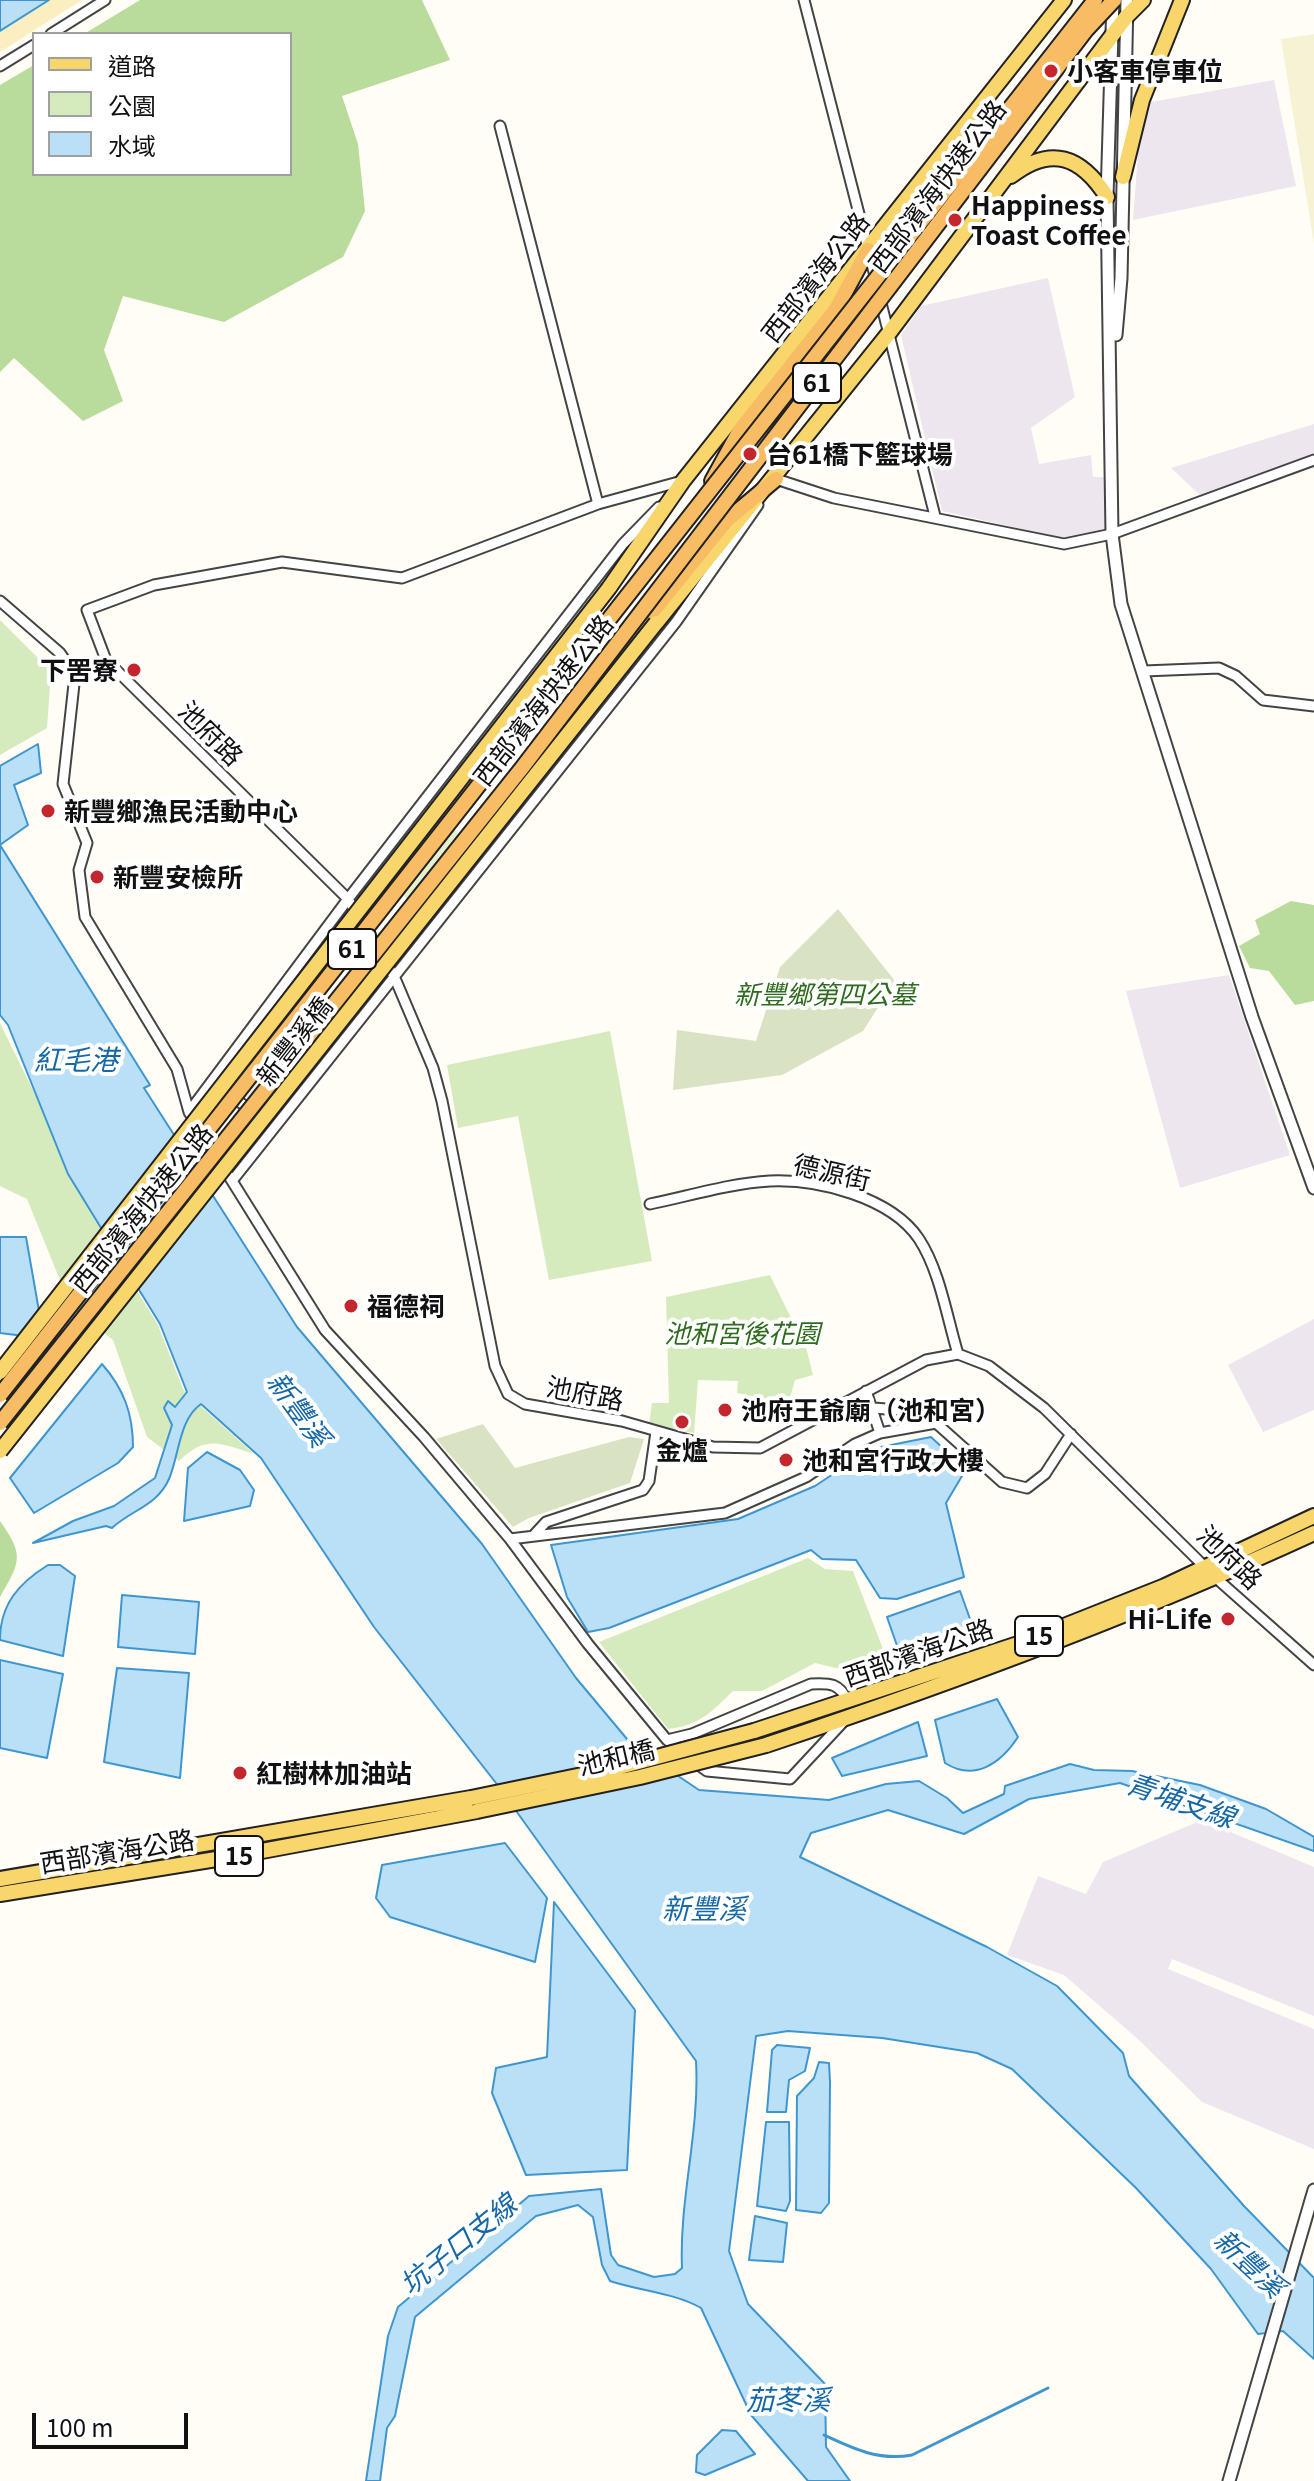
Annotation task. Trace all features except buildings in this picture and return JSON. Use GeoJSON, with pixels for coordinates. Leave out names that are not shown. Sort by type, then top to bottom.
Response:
{"type":"FeatureCollection","features":[{"type":"Feature","properties":{"kind":"highway","name":"西部濱海快速公路"},"geometry":{"type":"LineString","coordinates":[[0,1395],[1095,0]]}},
{"type":"Feature","properties":{"kind":"highway","name":"西部濱海快速公路"},"geometry":{"type":"LineString","coordinates":[[0,1423],[522,768],[1086,30],[1114,0]]}},
{"type":"Feature","properties":{"kind":"highway"},"geometry":{"type":"LineString","coordinates":[[701,501],[740,430],[836,309],[868,250]]}},
{"type":"Feature","properties":{"kind":"highway"},"geometry":{"type":"LineString","coordinates":[[522,768],[726,521],[776,479]]}},
{"type":"Feature","properties":{"kind":"main road","name":"西部濱海公路"},"geometry":{"type":"LineString","coordinates":[[609,588],[683,481],[868,250],[1061,0]]}},
{"type":"Feature","properties":{"kind":"main road","name":"61"},"geometry":{"type":"LineString","coordinates":[[776,479],[1126,17],[1143,0]]}},
{"type":"Feature","properties":{"kind":"main road"},"geometry":{"type":"LineString","coordinates":[[1123,177],[1142,100],[1164,37],[1182,0]]}},
{"type":"Feature","properties":{"kind":"main road"},"geometry":{"type":"LineString","coordinates":[[995,189],[1027,164],[1053,157],[1079,165],[1097,181],[1107,197]]}},
{"type":"Feature","properties":{"kind":"main road","name":"新豐溪橋"},"geometry":{"type":"LineString","coordinates":[[0,1451],[656,623],[776,479]]}},
{"type":"Feature","properties":{"kind":"main road","name":"新豐溪橋"},"geometry":{"type":"LineString","coordinates":[[0,1372],[609,588]]}},
{"type":"Feature","properties":{"kind":"main road","name":"西部濱海公路"},"geometry":{"type":"LineString","coordinates":[[766,1745],[904,1699],[1212,1572],[1314,1516]]}},
{"type":"Feature","properties":{"kind":"main road","name":"西部濱海公路"},"geometry":{"type":"LineString","coordinates":[[754,1731],[1021,1643],[1314,1533]]}},
{"type":"Feature","properties":{"kind":"main road","name":"池和橋"},"geometry":{"type":"LineString","coordinates":[[474,1804],[754,1731]]}},
{"type":"Feature","properties":{"kind":"main road","name":"池和橋"},"geometry":{"type":"LineString","coordinates":[[474,1804],[640,1777],[766,1745]]}},
{"type":"Feature","properties":{"kind":"main road","name":"西部濱海公路"},"geometry":{"type":"LineString","coordinates":[[0,1879],[474,1804]]}},
{"type":"Feature","properties":{"kind":"main road","name":"西部濱海公路"},"geometry":{"type":"LineString","coordinates":[[0,1894],[235,1856],[474,1804]]}},
{"type":"Feature","properties":{"kind":"street"},"geometry":{"type":"LineString","coordinates":[[54,32],[105,0]]}},
{"type":"Feature","properties":{"kind":"street"},"geometry":{"type":"LineString","coordinates":[[804,0],[935,516]]}},
{"type":"Feature","properties":{"kind":"street"},"geometry":{"type":"LineString","coordinates":[[1114,0],[1107,197],[1112,534],[1121,604],[1252,1017],[1314,1188]]}},
{"type":"Feature","properties":{"kind":"street"},"geometry":{"type":"LineString","coordinates":[[1111,391],[1121,278],[1127,0]]}},
{"type":"Feature","properties":{"kind":"street"},"geometry":{"type":"LineString","coordinates":[[0,66],[32,46]]}},
{"type":"Feature","properties":{"kind":"street"},"geometry":{"type":"LineString","coordinates":[[500,126],[598,504]]}},
{"type":"Feature","properties":{"kind":"street"},"geometry":{"type":"LineString","coordinates":[[232,1181],[676,622],[776,479],[834,498],[1064,544],[1112,534],[1314,460]]}},
{"type":"Feature","properties":{"kind":"street"},"geometry":{"type":"LineString","coordinates":[[75,675],[106,660],[87,610],[154,585],[282,562],[402,578],[598,504],[683,481]]}},
{"type":"Feature","properties":{"kind":"street"},"geometry":{"type":"LineString","coordinates":[[189,1112],[348,899],[623,544],[683,481]]}},
{"type":"Feature","properties":{"kind":"street"},"geometry":{"type":"LineString","coordinates":[[0,601],[60,653],[75,675],[63,784],[87,843],[79,870],[85,917],[177,1069],[189,1112],[325,1330],[424,1437],[510,1539],[588,1644],[667,1740],[692,1760],[707,1771],[790,1779],[846,1718]]}},
{"type":"Feature","properties":{"kind":"street","name":"池府路"},"geometry":{"type":"LineString","coordinates":[[106,660],[348,899],[394,976],[433,1068],[495,1366],[508,1394],[525,1404],[622,1421],[713,1447],[760,1448],[926,1360],[958,1354],[989,1366],[1071,1434],[1212,1572],[1314,1665]]}},
{"type":"Feature","properties":{"kind":"street"},"geometry":{"type":"LineString","coordinates":[[1144,671],[1219,668],[1236,676],[1263,700],[1314,706]]}},
{"type":"Feature","properties":{"kind":"street"},"geometry":{"type":"LineString","coordinates":[[214,1080],[273,1130]]}},
{"type":"Feature","properties":{"kind":"street","name":"德源街"},"geometry":{"type":"LineString","coordinates":[[650,1204],[769,1181],[840,1191],[874,1203],[893,1213],[918,1238],[927,1254],[958,1354]]}},
{"type":"Feature","properties":{"kind":"street"},"geometry":{"type":"LineString","coordinates":[[866,1391],[880,1433]]}},
{"type":"Feature","properties":{"kind":"street"},"geometry":{"type":"LineString","coordinates":[[874,1408],[923,1412],[1002,1482],[1027,1488],[1038,1481],[1071,1434]]}},
{"type":"Feature","properties":{"kind":"street"},"geometry":{"type":"LineString","coordinates":[[510,1539],[725,1513],[806,1477],[829,1459],[880,1433],[936,1423]]}},
{"type":"Feature","properties":{"kind":"street"},"geometry":{"type":"LineString","coordinates":[[533,1535],[546,1522],[643,1490],[649,1481],[656,1432]]}},
{"type":"Feature","properties":{"kind":"street"},"geometry":{"type":"LineString","coordinates":[[667,1740],[692,1734],[811,1684],[831,1683],[843,1690],[848,1702]]}},
{"type":"Feature","properties":{"kind":"street"},"geometry":{"type":"LineString","coordinates":[[692,1734],[692,1760]]}},
{"type":"Feature","properties":{"kind":"street"},"geometry":{"type":"LineString","coordinates":[[1229,2481],[1314,2190]]}},
{"type":"Feature","properties":{"kind":"shaded area"},"geometry":{"type":"Polygon","coordinates":[[[1314,34],[1314,244],[1281,39],[1314,34]]]}},
{"type":"Feature","properties":{"kind":"shaded area"},"geometry":{"type":"Polygon","coordinates":[[[1274,80],[1296,186],[1133,220],[1138,152],[1151,102],[1274,80]]]}},
{"type":"Feature","properties":{"kind":"shaded area"},"geometry":{"type":"Polygon","coordinates":[[[1048,278],[1075,397],[1031,428],[1039,464],[1091,455],[1093,477],[1107,477],[1105,529],[1062,538],[942,511],[901,335],[921,306],[1048,278]]]}},
{"type":"Feature","properties":{"kind":"shaded area"},"geometry":{"type":"Polygon","coordinates":[[[1314,424],[1314,454],[1201,496],[1171,468],[1314,424]]]}},
{"type":"Feature","properties":{"kind":"shaded area"},"geometry":{"type":"Polygon","coordinates":[[[1229,975],[1290,1155],[1180,1188],[1126,991],[1229,975]]]}},
{"type":"Feature","properties":{"kind":"shaded area"},"geometry":{"type":"Polygon","coordinates":[[[294,984],[345,1023],[273,1117],[222,1078],[294,984]]]}},
{"type":"Feature","properties":{"kind":"shaded area"},"geometry":{"type":"Polygon","coordinates":[[[1314,1319],[1314,1410],[1263,1432],[1228,1365],[1314,1319]]]}},
{"type":"Feature","properties":{"kind":"shaded area"},"geometry":{"type":"Polygon","coordinates":[[[1202,1820],[1314,1867],[1314,2016],[1172,1959],[1168,1969],[1314,2029],[1314,2149],[1202,2102],[1140,2041],[1064,1975],[1007,1955],[1038,1876],[1086,1894],[1103,1862],[1202,1820]]]}},
{"type":"Feature","properties":{"kind":"green space"},"geometry":{"type":"Polygon","coordinates":[[[140,0],[422,0],[450,60],[342,96],[358,144],[365,211],[343,257],[224,322],[123,296],[104,350],[123,401],[83,421],[14,358],[0,372],[0,85],[32,66],[32,176],[292,176],[292,32],[87,32],[140,0]]]}},
{"type":"Feature","properties":{"kind":"green space"},"geometry":{"type":"Polygon","coordinates":[[[0,620],[51,671],[47,728],[0,755],[0,620]]]}},
{"type":"Feature","properties":{"kind":"green space"},"geometry":{"type":"Polygon","coordinates":[[[430,811],[483,852],[431,918],[379,876],[430,811]]]}},
{"type":"Feature","properties":{"kind":"green space"},"geometry":{"type":"Polygon","coordinates":[[[1291,901],[1314,905],[1314,1001],[1295,1005],[1269,971],[1250,968],[1239,946],[1260,934],[1255,920],[1291,901]]]}},
{"type":"Feature","properties":{"kind":"green space","name":"新豐鄉第四公墓"},"geometry":{"type":"Polygon","coordinates":[[[838,909],[895,981],[863,1031],[782,1075],[673,1090],[677,1030],[756,1041],[780,967],[838,909]]]}},
{"type":"Feature","properties":{"kind":"green space"},"geometry":{"type":"Polygon","coordinates":[[[0,1023],[114,1255],[157,1323],[184,1391],[254,1454],[223,1445],[206,1444],[179,1461],[147,1437],[113,1340],[71,1307],[27,1199],[0,1186],[0,1023]]]}},
{"type":"Feature","properties":{"kind":"green space"},"geometry":{"type":"Polygon","coordinates":[[[610,1031],[652,1261],[549,1280],[518,1116],[458,1128],[447,1065],[610,1031]]]}},
{"type":"Feature","properties":{"kind":"green space","name":"池和宮後花園"},"geometry":{"type":"Polygon","coordinates":[[[770,1275],[807,1351],[813,1375],[795,1380],[788,1405],[753,1409],[752,1396],[737,1393],[738,1381],[698,1380],[694,1433],[649,1425],[652,1403],[669,1403],[666,1297],[770,1275]]]}},
{"type":"Feature","properties":{"kind":"green space"},"geometry":{"type":"Polygon","coordinates":[[[483,1424],[515,1468],[629,1437],[644,1439],[630,1483],[529,1518],[513,1527],[436,1439],[483,1424]]]}},
{"type":"Feature","properties":{"kind":"green space"},"geometry":{"type":"Polygon","coordinates":[[[0,1521],[13,1543],[17,1559],[0,1597],[0,1521]]]}},
{"type":"Feature","properties":{"kind":"green space"},"geometry":{"type":"Polygon","coordinates":[[[808,1558],[825,1569],[853,1571],[888,1662],[857,1673],[815,1663],[762,1691],[733,1691],[704,1717],[688,1725],[668,1729],[599,1642],[808,1558]]]}},
{"type":"Feature","properties":{"kind":"sand"},"geometry":{"type":"Polygon","coordinates":[[[22,0],[82,0],[0,52],[0,13],[22,0]]]}},
{"type":"Feature","properties":{"kind":"water"},"geometry":{"type":"Polygon","coordinates":[[[0,0],[49,0],[0,31],[0,0]]]}},
{"type":"Feature","properties":{"kind":"water"},"geometry":{"type":"Polygon","coordinates":[[[38,744],[41,773],[14,785],[28,825],[0,845],[0,766],[38,744]]]}},
{"type":"Feature","properties":{"kind":"water","name":"新豐溪"},"geometry":{"type":"Polygon","coordinates":[[[0,845],[150,1085],[144,1088],[297,1327],[482,1544],[576,1678],[632,1745],[699,1790],[829,1800],[886,1784],[919,1781],[947,1798],[963,1813],[1004,1794],[1005,1786],[1070,1764],[1094,1770],[1132,1771],[1200,1785],[1266,1809],[1314,1837],[1314,1851],[1120,1783],[1029,1799],[964,1834],[888,1810],[811,1833],[800,1857],[987,1947],[1057,1986],[1123,2053],[1129,2076],[1244,2206],[1314,2278],[1314,2359],[1283,2331],[1258,2334],[1211,2269],[1136,2188],[1012,2069],[977,2053],[882,2038],[788,2031],[756,2036],[729,2251],[748,2304],[825,2384],[826,2447],[850,2481],[808,2481],[751,2415],[701,2308],[680,2299],[610,2281],[602,2265],[593,2217],[578,2205],[536,2216],[415,2317],[395,2416],[387,2428],[380,2481],[366,2481],[388,2336],[398,2307],[529,2196],[601,2189],[611,2255],[618,2265],[654,2277],[675,2274],[682,2268],[683,2216],[695,2113],[696,2061],[496,1783],[374,1627],[261,1458],[201,1404],[184,1428],[169,1479],[151,1502],[112,1528],[106,1526],[33,1543],[73,1521],[114,1506],[155,1478],[172,1425],[164,1408],[168,1401],[175,1407],[187,1392],[160,1324],[68,1174],[8,1025],[0,1015],[0,845]]]}},
{"type":"Feature","properties":{"kind":"water"},"geometry":{"type":"Polygon","coordinates":[[[0,1237],[26,1237],[42,1328],[24,1336],[0,1333],[0,1237]]]}},
{"type":"Feature","properties":{"kind":"water"},"geometry":{"type":"Polygon","coordinates":[[[102,1364],[126,1402],[133,1447],[118,1463],[34,1513],[10,1478],[102,1364]]]}},
{"type":"Feature","properties":{"kind":"water"},"geometry":{"type":"Polygon","coordinates":[[[931,1437],[960,1464],[962,1476],[946,1503],[964,1577],[897,1599],[880,1598],[856,1560],[822,1559],[811,1550],[609,1628],[588,1632],[567,1597],[551,1545],[738,1519],[815,1486],[871,1449],[931,1437]]]}},
{"type":"Feature","properties":{"kind":"water"},"geometry":{"type":"Polygon","coordinates":[[[207,1452],[240,1470],[254,1490],[250,1506],[184,1521],[188,1468],[207,1452]]]}},
{"type":"Feature","properties":{"kind":"water"},"geometry":{"type":"Polygon","coordinates":[[[48,1565],[60,1565],[75,1576],[63,1656],[0,1640],[3,1616],[13,1596],[28,1579],[48,1565]]]}},
{"type":"Feature","properties":{"kind":"water"},"geometry":{"type":"Polygon","coordinates":[[[960,1591],[974,1630],[901,1657],[887,1617],[960,1591]]]}},
{"type":"Feature","properties":{"kind":"water"},"geometry":{"type":"Polygon","coordinates":[[[122,1595],[199,1602],[195,1654],[118,1647],[122,1595]]]}},
{"type":"Feature","properties":{"kind":"water"},"geometry":{"type":"Polygon","coordinates":[[[0,1660],[63,1674],[47,1758],[0,1748],[0,1660]]]}},
{"type":"Feature","properties":{"kind":"water"},"geometry":{"type":"Polygon","coordinates":[[[117,1668],[189,1673],[180,1778],[104,1762],[117,1668]]]}},
{"type":"Feature","properties":{"kind":"water"},"geometry":{"type":"Polygon","coordinates":[[[997,1699],[1018,1737],[1004,1755],[977,1770],[967,1771],[945,1763],[935,1720],[997,1699]]]}},
{"type":"Feature","properties":{"kind":"water"},"geometry":{"type":"Polygon","coordinates":[[[918,1722],[927,1756],[842,1776],[832,1758],[918,1722]]]}},
{"type":"Feature","properties":{"kind":"water"},"geometry":{"type":"Polygon","coordinates":[[[505,1843],[547,1898],[535,1962],[390,1917],[376,1898],[382,1865],[505,1843]]]}},
{"type":"Feature","properties":{"kind":"water"},"geometry":{"type":"Polygon","coordinates":[[[554,1902],[635,2010],[627,2170],[526,2175],[492,2093],[496,2068],[547,2057],[554,1902]]]}},
{"type":"Feature","properties":{"kind":"water"},"geometry":{"type":"Polygon","coordinates":[[[777,2045],[810,2048],[805,2071],[789,2080],[786,2112],[767,2112],[772,2050],[777,2045]]]}},
{"type":"Feature","properties":{"kind":"water"},"geometry":{"type":"Polygon","coordinates":[[[819,2062],[829,2063],[830,2082],[829,2203],[821,2213],[796,2210],[797,2096],[814,2078],[819,2062]]]}},
{"type":"Feature","properties":{"kind":"water"},"geometry":{"type":"Polygon","coordinates":[[[766,2122],[789,2122],[790,2201],[786,2211],[757,2206],[766,2122]]]}},
{"type":"Feature","properties":{"kind":"water"},"geometry":{"type":"Polygon","coordinates":[[[755,2216],[787,2223],[783,2262],[749,2260],[755,2216]]]}},
{"type":"Feature","properties":{"kind":"water"},"geometry":{"type":"Polygon","coordinates":[[[722,2430],[736,2431],[755,2454],[705,2475],[696,2472],[697,2455],[722,2430]]]}},
{"type":"Feature","properties":{"kind":"waterway"},"geometry":{"type":"LineString","coordinates":[[824,2435],[878,2455],[912,2455],[1048,2388]]}},
{"type":"Feature","properties":{"kind":"place","name":"小客車停車位"},"geometry":{"type":"Point","coordinates":[1051,71]}},
{"type":"Feature","properties":{"kind":"place","name":"Happiness Toast Coffee"},"geometry":{"type":"Point","coordinates":[955,220]}},
{"type":"Feature","properties":{"kind":"place","name":"台61橋下籃球場"},"geometry":{"type":"Point","coordinates":[750,454]}},
{"type":"Feature","properties":{"kind":"place","name":"下罟寮"},"geometry":{"type":"Point","coordinates":[134,670]}},
{"type":"Feature","properties":{"kind":"place","name":"新豐鄉漁民活動中心"},"geometry":{"type":"Point","coordinates":[48,811]}},
{"type":"Feature","properties":{"kind":"place","name":"新豐安檢所"},"geometry":{"type":"Point","coordinates":[97,877]}},
{"type":"Feature","properties":{"kind":"place","name":"福德祠"},"geometry":{"type":"Point","coordinates":[351,1306]}},
{"type":"Feature","properties":{"kind":"place","name":"池府王爺廟（池和宮）"},"geometry":{"type":"Point","coordinates":[725,1410]}},
{"type":"Feature","properties":{"kind":"place","name":"金爐"},"geometry":{"type":"Point","coordinates":[682,1422]}},
{"type":"Feature","properties":{"kind":"place","name":"池和宮行政大樓"},"geometry":{"type":"Point","coordinates":[786,1460]}},
{"type":"Feature","properties":{"kind":"place","name":"Hi-Life"},"geometry":{"type":"Point","coordinates":[1228,1619]}},
{"type":"Feature","properties":{"kind":"place","name":"紅樹林加油站"},"geometry":{"type":"Point","coordinates":[240,1773]}},
{"type":"Feature","properties":{"kind":"water label","name":"紅毛港"},"geometry":{"type":"Point","coordinates":[76,1059]}},
{"type":"Feature","properties":{"kind":"water label","name":"青埔支線"},"geometry":{"type":"Point","coordinates":[1181,1800]}},
{"type":"Feature","properties":{"kind":"water label","name":"坑子口支線"},"geometry":{"type":"Point","coordinates":[458,2244]}},
{"type":"Feature","properties":{"kind":"water label","name":"茄苳溪"},"geometry":{"type":"Point","coordinates":[788,2399]}}]}
